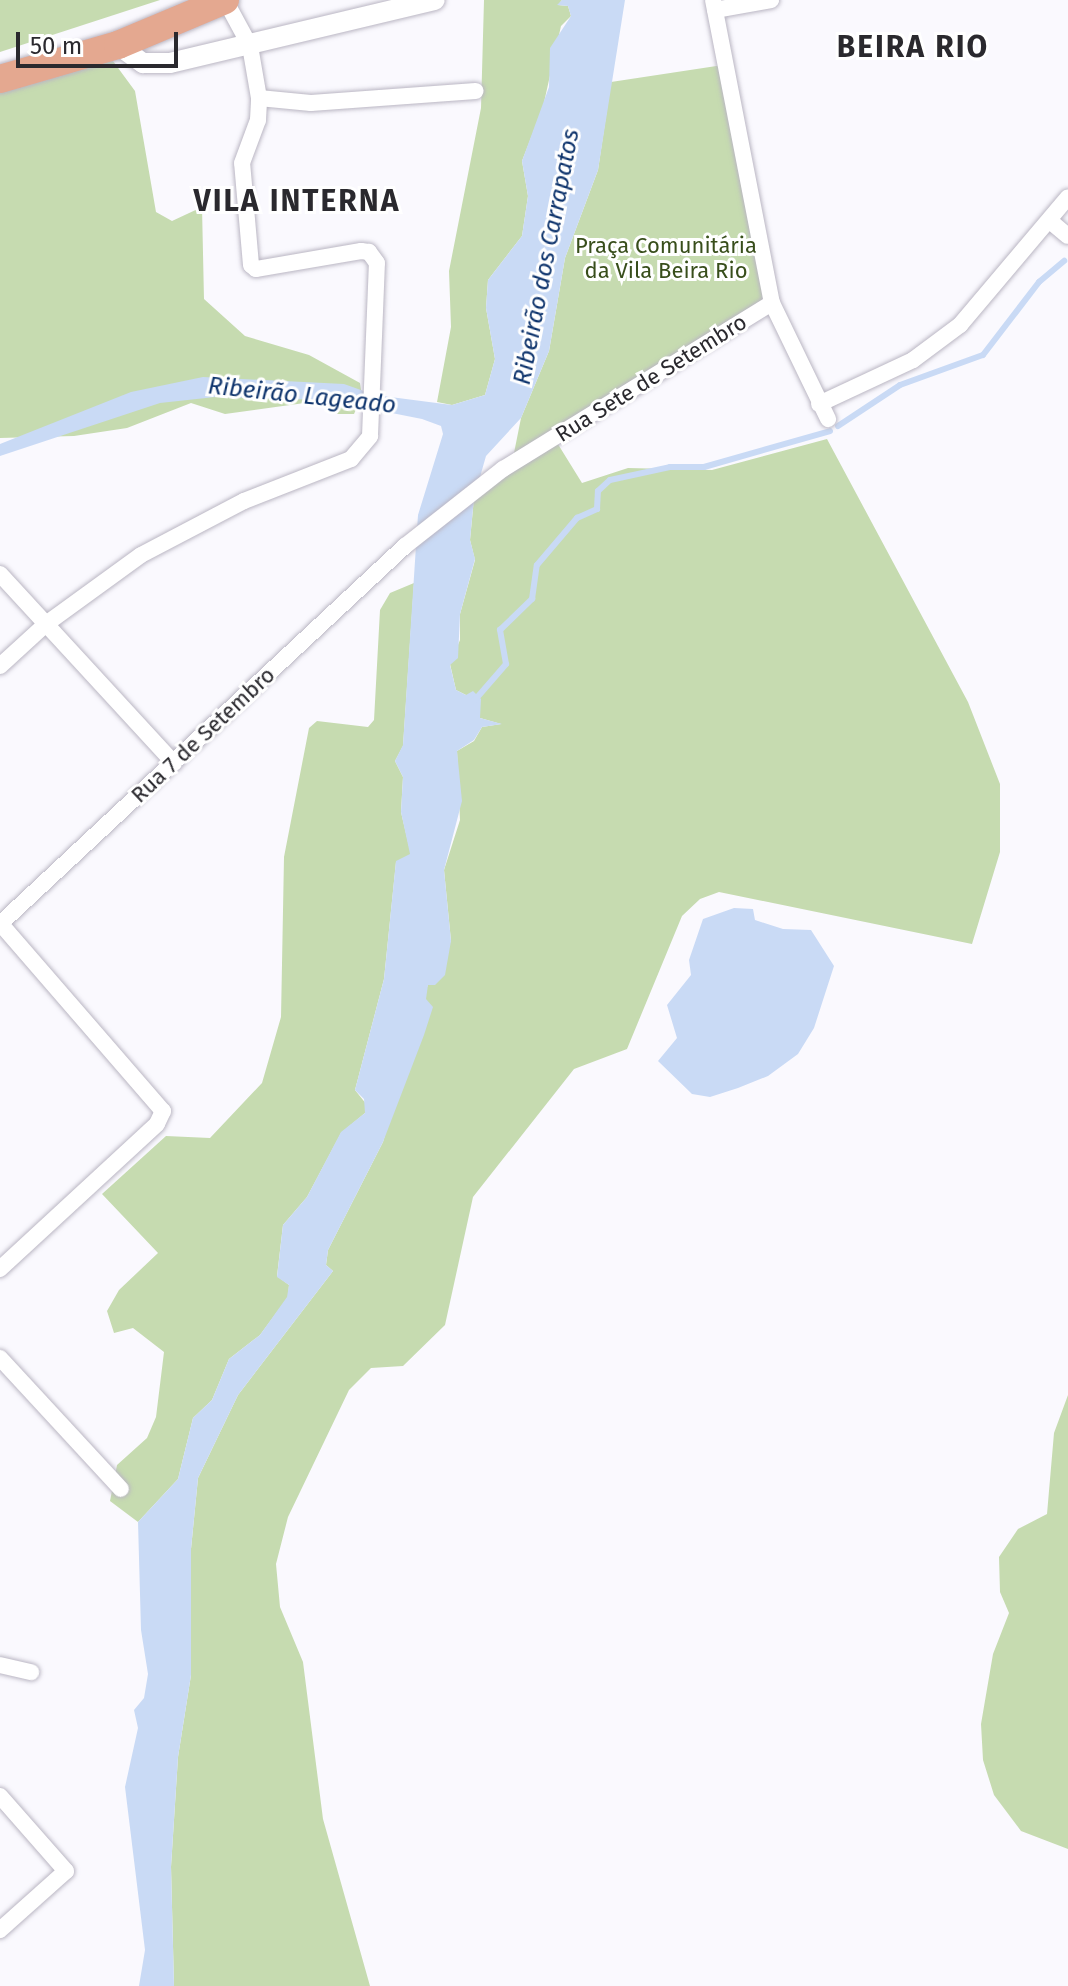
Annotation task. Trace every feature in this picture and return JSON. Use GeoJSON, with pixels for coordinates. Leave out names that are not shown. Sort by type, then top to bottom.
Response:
{"type":"FeatureCollection","features":[{"type":"Feature","properties":{"kind":"highway"},"geometry":{"type":"LineString","coordinates":[[0,79],[118,45],[225,0]]}},
{"type":"Feature","properties":{"kind":"street"},"geometry":{"type":"LineString","coordinates":[[0,666],[46,624],[103,580],[182,531],[351,459],[366,445],[371,427],[374,389],[375,256],[361,251],[256,269],[250,262],[242,163],[258,120],[259,98],[250,46],[225,0]]}},
{"type":"Feature","properties":{"kind":"street"},"geometry":{"type":"LineString","coordinates":[[118,45],[132,58],[156,64],[250,46],[435,0]]}},
{"type":"Feature","properties":{"kind":"street"},"geometry":{"type":"LineString","coordinates":[[771,0],[714,5],[739,153],[772,303],[823,412],[931,349],[960,325],[1068,197]]}},
{"type":"Feature","properties":{"kind":"street"},"geometry":{"type":"LineString","coordinates":[[259,98],[311,103],[476,91]]}},
{"type":"Feature","properties":{"kind":"street"},"geometry":{"type":"LineString","coordinates":[[1050,221],[1068,236]]}},
{"type":"Feature","properties":{"kind":"street","name":"Rua Sete de Setembro"},"geometry":{"type":"LineString","coordinates":[[483,484],[772,303]]}},
{"type":"Feature","properties":{"kind":"street","name":"Rua 7 de Setembro"},"geometry":{"type":"LineString","coordinates":[[0,923],[405,546],[483,484]]}},
{"type":"Feature","properties":{"kind":"street"},"geometry":{"type":"LineString","coordinates":[[0,574],[174,763]]}},
{"type":"Feature","properties":{"kind":"street"},"geometry":{"type":"LineString","coordinates":[[0,923],[161,1105],[157,1124],[0,1269]]}},
{"type":"Feature","properties":{"kind":"street"},"geometry":{"type":"LineString","coordinates":[[0,1358],[121,1489]]}},
{"type":"Feature","properties":{"kind":"street"},"geometry":{"type":"LineString","coordinates":[[0,1665],[31,1672]]}},
{"type":"Feature","properties":{"kind":"street"},"geometry":{"type":"LineString","coordinates":[[0,1796],[66,1871],[0,1930]]}},
{"type":"Feature","properties":{"kind":"green space"},"geometry":{"type":"Polygon","coordinates":[[[0,0],[160,0],[0,52],[0,0]]]}},
{"type":"Feature","properties":{"kind":"green space"},"geometry":{"type":"Polygon","coordinates":[[[484,0],[562,0],[558,5],[568,6],[571,16],[561,26],[543,107],[522,161],[528,196],[522,236],[488,280],[486,308],[495,359],[485,395],[452,405],[437,402],[451,327],[449,271],[481,108],[484,0]]]}},
{"type":"Feature","properties":{"kind":"green space"},"geometry":{"type":"Polygon","coordinates":[[[110,57],[135,91],[156,212],[172,221],[202,207],[204,299],[245,336],[309,355],[360,383],[362,396],[354,414],[338,414],[319,401],[225,414],[191,403],[127,428],[74,436],[0,438],[0,90],[110,57]]]}},
{"type":"Feature","properties":{"kind":"green space","name":"Praça Comunitária da Vila Beira Rio"},"geometry":{"type":"Polygon","coordinates":[[[723,65],[769,303],[513,458],[521,418],[549,351],[565,258],[598,170],[611,82],[723,65]]]}},
{"type":"Feature","properties":{"kind":"green space"},"geometry":{"type":"Polygon","coordinates":[[[827,439],[968,702],[1000,784],[1000,852],[972,944],[719,892],[700,899],[682,916],[627,1049],[574,1069],[473,1197],[445,1325],[403,1366],[371,1368],[349,1390],[288,1517],[276,1564],[280,1607],[303,1662],[323,1819],[370,1986],[174,1986],[171,1867],[178,1757],[191,1675],[191,1549],[198,1478],[238,1395],[333,1271],[326,1265],[328,1250],[383,1142],[428,984],[451,941],[444,870],[460,820],[457,751],[474,741],[482,727],[501,724],[480,718],[466,695],[456,690],[450,664],[460,640],[460,614],[475,560],[470,540],[474,498],[556,441],[582,483],[628,468],[712,470],[827,439]]]}},
{"type":"Feature","properties":{"kind":"green space"},"geometry":{"type":"Polygon","coordinates":[[[414,583],[403,746],[395,761],[403,777],[401,812],[411,855],[396,862],[384,979],[355,1090],[367,1105],[365,1113],[341,1133],[307,1197],[283,1225],[277,1276],[289,1285],[288,1297],[260,1335],[229,1359],[212,1400],[193,1418],[178,1479],[138,1522],[110,1501],[117,1465],[147,1438],[156,1417],[164,1352],[133,1328],[114,1333],[107,1311],[119,1290],[158,1253],[102,1194],[166,1136],[210,1138],[262,1083],[281,1017],[284,857],[309,728],[317,721],[368,727],[374,720],[380,610],[390,593],[414,583]]]}},
{"type":"Feature","properties":{"kind":"green space"},"geometry":{"type":"Polygon","coordinates":[[[1068,1395],[1068,1849],[1021,1831],[994,1795],[983,1760],[981,1724],[993,1654],[1009,1613],[1000,1592],[999,1557],[1018,1529],[1047,1514],[1054,1433],[1068,1395]]]}},
{"type":"Feature","properties":{"kind":"water"},"geometry":{"type":"Polygon","coordinates":[[[562,0],[625,0],[598,170],[565,258],[549,351],[521,418],[486,456],[474,498],[470,540],[475,559],[460,614],[458,658],[450,665],[456,690],[466,695],[473,691],[481,699],[480,718],[502,724],[482,727],[474,740],[457,751],[462,801],[444,870],[451,941],[445,975],[435,985],[428,985],[426,999],[433,1007],[424,1035],[383,1142],[328,1250],[326,1265],[333,1271],[238,1395],[198,1478],[191,1549],[191,1675],[178,1757],[171,1867],[174,1986],[139,1986],[145,1950],[125,1787],[138,1728],[134,1710],[144,1698],[148,1674],[141,1630],[138,1522],[178,1479],[193,1418],[212,1400],[229,1359],[260,1335],[287,1297],[289,1285],[277,1277],[283,1225],[307,1197],[341,1132],[365,1113],[364,1099],[355,1090],[384,979],[396,861],[410,854],[401,812],[403,777],[395,761],[403,745],[418,515],[443,434],[441,426],[422,419],[326,400],[215,397],[160,403],[0,456],[0,444],[131,392],[203,377],[344,384],[375,395],[452,405],[485,395],[495,359],[486,308],[488,280],[522,236],[528,196],[522,161],[549,87],[550,48],[571,16],[568,6],[557,5],[562,0]]]}},
{"type":"Feature","properties":{"kind":"water"},"geometry":{"type":"Polygon","coordinates":[[[734,908],[753,909],[755,920],[783,929],[811,930],[834,966],[814,1028],[798,1054],[768,1076],[738,1088],[710,1097],[692,1094],[658,1061],[677,1038],[667,1005],[691,975],[689,960],[703,919],[734,908]]]}},
{"type":"Feature","properties":{"kind":"waterway"},"geometry":{"type":"LineString","coordinates":[[838,426],[900,385],[983,355],[1039,282],[1064,261]]}},
{"type":"Feature","properties":{"kind":"waterway"},"geometry":{"type":"LineString","coordinates":[[474,701],[506,664],[500,630],[532,599],[537,565],[577,518],[597,509],[598,491],[610,480],[670,467],[704,467],[830,431]]}},
{"type":"Feature","properties":{"kind":"district","name":"BEIRA RIO"},"geometry":{"type":"Point","coordinates":[913,47]}},
{"type":"Feature","properties":{"kind":"district","name":"VILA INTERNA"},"geometry":{"type":"Point","coordinates":[297,201]}},
{"type":"Feature","properties":{"kind":"water label","name":"Ribeirão dos Carrapatos"},"geometry":{"type":"Point","coordinates":[547,257]}},
{"type":"Feature","properties":{"kind":"water label","name":"Ribeirão Lageado"},"geometry":{"type":"Point","coordinates":[302,396]}}]}
